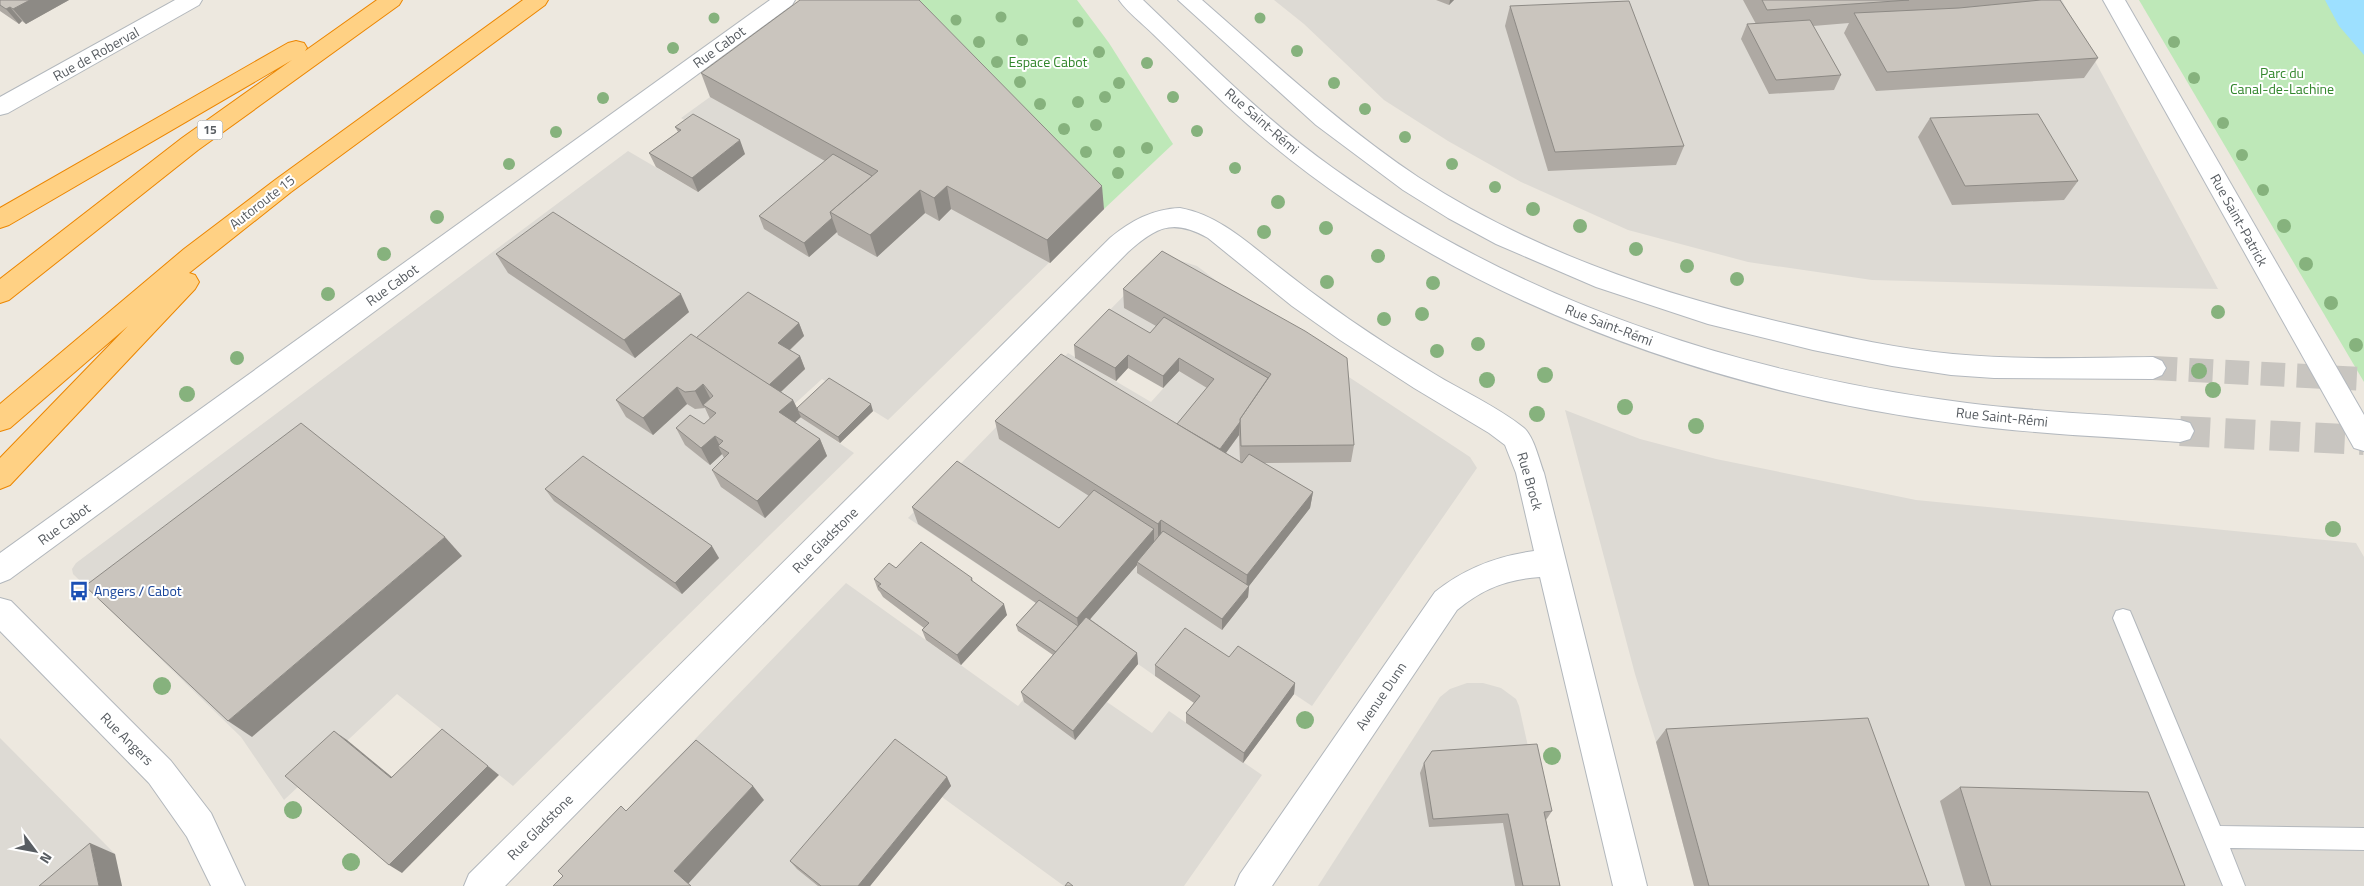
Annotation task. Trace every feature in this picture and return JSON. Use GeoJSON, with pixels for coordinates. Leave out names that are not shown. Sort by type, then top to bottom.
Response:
{"type":"FeatureCollection","features":[{"type":"Feature","properties":{"kind":"highway"},"geometry":{"type":"LineString","coordinates":[[0,219],[380,0]]}},
{"type":"Feature","properties":{"kind":"highway","name":"15"},"geometry":{"type":"LineString","coordinates":[[0,293],[190,144],[391,0]]}},
{"type":"Feature","properties":{"kind":"highway","name":"Autoroute 15"},"geometry":{"type":"LineString","coordinates":[[0,420],[193,256],[283,186],[537,0]]}},
{"type":"Feature","properties":{"kind":"highway"},"geometry":{"type":"LineString","coordinates":[[5,471],[156,312],[283,186]]}},
{"type":"Feature","properties":{"kind":"street","name":"Rue de Roberval"},"geometry":{"type":"LineString","coordinates":[[0,107],[192,0]]}},
{"type":"Feature","properties":{"kind":"street","name":"Rue Cabot"},"geometry":{"type":"LineString","coordinates":[[0,570],[784,0]]}},
{"type":"Feature","properties":{"kind":"street","name":"Rue Saint-Rémi"},"geometry":{"type":"LineString","coordinates":[[1130,0],[1250,112],[1324,174],[1404,227],[1473,265],[1547,301],[1628,333],[1720,364],[1820,389],[1965,414],[2180,431]]}},
{"type":"Feature","properties":{"kind":"street"},"geometry":{"type":"LineString","coordinates":[[1189,0],[1313,110],[1410,183],[1444,205],[1522,245],[1610,281],[1738,323],[1838,346],[1914,359],[1972,366],[2024,368],[2153,368]]}},
{"type":"Feature","properties":{"kind":"street","name":"Rue Saint-Patrick"},"geometry":{"type":"LineString","coordinates":[[2114,0],[2364,440]]}},
{"type":"Feature","properties":{"kind":"street","name":"Rue Brock"},"geometry":{"type":"LineString","coordinates":[[1182,218],[1199,222],[1218,234],[1300,298],[1364,344],[1500,425],[1516,438],[1530,473],[1630,886]]}},
{"type":"Feature","properties":{"kind":"street","name":"Rue Gladstone"},"geometry":{"type":"LineString","coordinates":[[481,886],[1119,245],[1153,221],[1182,218]]}},
{"type":"Feature","properties":{"kind":"street","name":"Avenue Dunn"},"geometry":{"type":"LineString","coordinates":[[1252,886],[1446,600],[1476,579],[1494,572],[1512,567],[1551,563]]}},
{"type":"Feature","properties":{"kind":"street","name":"Rue Angers"},"geometry":{"type":"LineString","coordinates":[[0,611],[160,772],[199,825],[228,886]]}},
{"type":"Feature","properties":{"kind":"lane"},"geometry":{"type":"LineString","coordinates":[[2123,618],[2234,886]]}},
{"type":"Feature","properties":{"kind":"lane"},"geometry":{"type":"LineString","coordinates":[[2214,837],[2364,839]]}},
{"type":"Feature","properties":{"kind":"shaded area"},"geometry":{"type":"Polygon","coordinates":[[[900,0],[1104,209],[888,420],[822,379],[789,409],[854,453],[513,786],[397,694],[284,800],[241,737],[73,574],[72,569],[76,563],[628,151],[698,192],[744,154],[681,118],[710,97],[900,0]]]}},
{"type":"Feature","properties":{"kind":"shaded area"},"geometry":{"type":"Polygon","coordinates":[[[1274,0],[2062,0],[2218,289],[1872,280],[1748,262],[1628,230],[1521,182],[1448,141],[1384,100],[1304,24],[1274,0]]]}},
{"type":"Feature","properties":{"kind":"shaded area"},"geometry":{"type":"Polygon","coordinates":[[[1178,260],[1197,266],[1305,348],[1470,457],[1477,468],[1312,706],[1237,656],[1229,668],[1185,639],[1155,676],[1138,664],[1107,702],[1152,733],[1169,711],[1262,775],[1184,886],[1064,886],[942,797],[870,886],[553,886],[846,583],[1018,706],[1079,632],[908,518],[1068,353],[1151,402],[1179,371],[1102,318],[1152,267],[1178,260]]]}},
{"type":"Feature","properties":{"kind":"shaded area"},"geometry":{"type":"Polygon","coordinates":[[[1565,410],[1640,439],[1716,459],[1916,500],[2356,543],[2364,557],[2364,886],[1694,886],[1565,410]]]}},
{"type":"Feature","properties":{"kind":"shaded area"},"geometry":{"type":"Polygon","coordinates":[[[1467,683],[1483,683],[1501,688],[1516,699],[1559,886],[1318,886],[1440,697],[1450,689],[1467,683]]]}},
{"type":"Feature","properties":{"kind":"shaded area"},"geometry":{"type":"Polygon","coordinates":[[[0,738],[115,854],[122,886],[0,886],[0,738]]]}},
{"type":"Feature","properties":{"kind":"green space","name":"Espace Cabot"},"geometry":{"type":"Polygon","coordinates":[[[900,0],[1077,0],[1109,43],[1173,144],[1104,209],[900,0]]]}},
{"type":"Feature","properties":{"kind":"green space","name":"Parc du Canal-de-Lachine"},"geometry":{"type":"Polygon","coordinates":[[[2139,0],[2364,0],[2364,382],[2139,0]]]}},
{"type":"Feature","properties":{"kind":"water"},"geometry":{"type":"Polygon","coordinates":[[[2325,0],[2364,0],[2364,55],[2339,26],[2325,0]]]}},
{"type":"Feature","properties":{"kind":"building"},"geometry":{"type":"Polygon","coordinates":[[[0,0],[30,0],[13,9],[10,7],[6,9],[0,5],[0,0]]]}},
{"type":"Feature","properties":{"kind":"building"},"geometry":{"type":"Polygon","coordinates":[[[800,0],[919,0],[1102,186],[1047,240],[947,186],[934,198],[920,190],[870,235],[830,212],[878,171],[701,73],[800,0]]]}},
{"type":"Feature","properties":{"kind":"building"},"geometry":{"type":"Polygon","coordinates":[[[1762,0],[1909,0],[1767,10],[1762,0]]]}},
{"type":"Feature","properties":{"kind":"building"},"geometry":{"type":"Polygon","coordinates":[[[2041,0],[2060,0],[2098,58],[1887,72],[1854,13],[1959,8],[2041,0]]]}},
{"type":"Feature","properties":{"kind":"building"},"geometry":{"type":"Polygon","coordinates":[[[1629,1],[1684,146],[1555,152],[1510,6],[1629,1]]]}},
{"type":"Feature","properties":{"kind":"building"},"geometry":{"type":"Polygon","coordinates":[[[1810,20],[1841,75],[1776,80],[1747,24],[1810,20]]]}},
{"type":"Feature","properties":{"kind":"building"},"geometry":{"type":"Polygon","coordinates":[[[693,114],[740,140],[692,178],[649,153],[681,130],[675,127],[693,114]]]}},
{"type":"Feature","properties":{"kind":"building"},"geometry":{"type":"Polygon","coordinates":[[[2038,114],[2078,181],[1965,186],[1930,118],[2038,114]]]}},
{"type":"Feature","properties":{"kind":"building"},"geometry":{"type":"Polygon","coordinates":[[[833,154],[872,176],[830,212],[832,218],[804,243],[759,216],[833,154]]]}},
{"type":"Feature","properties":{"kind":"building"},"geometry":{"type":"Polygon","coordinates":[[[553,212],[681,294],[624,340],[496,254],[553,212]]]}},
{"type":"Feature","properties":{"kind":"building"},"geometry":{"type":"Polygon","coordinates":[[[1162,251],[1305,331],[1347,358],[1354,445],[1241,446],[1240,419],[1271,374],[1123,289],[1162,251]]]}},
{"type":"Feature","properties":{"kind":"building"},"geometry":{"type":"Polygon","coordinates":[[[748,292],[799,323],[778,343],[800,356],[769,385],[696,338],[748,292]]]}},
{"type":"Feature","properties":{"kind":"building"},"geometry":{"type":"Polygon","coordinates":[[[1109,309],[1150,333],[1164,317],[1268,378],[1220,449],[1177,424],[1214,379],[1179,358],[1163,376],[1128,355],[1115,368],[1074,345],[1109,309]]]}},
{"type":"Feature","properties":{"kind":"building"},"geometry":{"type":"Polygon","coordinates":[[[691,334],[793,400],[779,412],[820,439],[757,501],[712,470],[729,453],[718,446],[723,441],[715,436],[701,448],[676,428],[690,415],[704,424],[716,413],[703,405],[713,396],[703,384],[695,391],[685,392],[677,387],[643,418],[616,400],[691,334]]]}},
{"type":"Feature","properties":{"kind":"building"},"geometry":{"type":"Polygon","coordinates":[[[1061,354],[1242,463],[1249,454],[1313,492],[1247,575],[1161,520],[1158,524],[995,421],[1061,354]]]}},
{"type":"Feature","properties":{"kind":"building"},"geometry":{"type":"Polygon","coordinates":[[[829,378],[871,404],[838,437],[798,411],[797,408],[829,378]]]}},
{"type":"Feature","properties":{"kind":"building"},"geometry":{"type":"Polygon","coordinates":[[[301,423],[445,537],[228,721],[85,586],[301,423]]]}},
{"type":"Feature","properties":{"kind":"building"},"geometry":{"type":"Polygon","coordinates":[[[583,456],[712,546],[675,583],[545,489],[583,456]]]}},
{"type":"Feature","properties":{"kind":"building"},"geometry":{"type":"Polygon","coordinates":[[[957,461],[1059,528],[1094,490],[1154,529],[1077,618],[912,507],[957,461]]]}},
{"type":"Feature","properties":{"kind":"building"},"geometry":{"type":"Polygon","coordinates":[[[1163,531],[1249,586],[1222,619],[1137,562],[1163,531]]]}},
{"type":"Feature","properties":{"kind":"building"},"geometry":{"type":"Polygon","coordinates":[[[921,542],[972,578],[971,580],[1004,604],[957,655],[922,630],[929,623],[878,586],[881,584],[874,579],[889,563],[896,568],[921,542]]]}},
{"type":"Feature","properties":{"kind":"building"},"geometry":{"type":"Polygon","coordinates":[[[1039,600],[1078,626],[1056,652],[1016,625],[1039,600]]]}},
{"type":"Feature","properties":{"kind":"building"},"geometry":{"type":"Polygon","coordinates":[[[1086,617],[1137,653],[1073,731],[1021,692],[1086,617]]]}},
{"type":"Feature","properties":{"kind":"building"},"geometry":{"type":"Polygon","coordinates":[[[1185,628],[1229,657],[1238,646],[1295,683],[1244,753],[1186,713],[1200,696],[1155,665],[1185,628]]]}},
{"type":"Feature","properties":{"kind":"building"},"geometry":{"type":"Polygon","coordinates":[[[1868,718],[1929,886],[1709,886],[1666,729],[1868,718]]]}},
{"type":"Feature","properties":{"kind":"building"},"geometry":{"type":"Polygon","coordinates":[[[442,729],[488,766],[389,865],[285,776],[334,731],[391,778],[442,729]]]}},
{"type":"Feature","properties":{"kind":"building"},"geometry":{"type":"Polygon","coordinates":[[[895,739],[947,777],[858,886],[821,886],[790,861],[895,739]]]}},
{"type":"Feature","properties":{"kind":"building"},"geometry":{"type":"Polygon","coordinates":[[[696,740],[753,786],[674,871],[691,886],[553,886],[563,876],[558,871],[621,806],[626,811],[696,740]]]}},
{"type":"Feature","properties":{"kind":"building"},"geometry":{"type":"Polygon","coordinates":[[[1537,744],[1552,811],[1544,812],[1560,886],[1523,886],[1508,814],[1433,819],[1424,763],[1432,751],[1537,744]]]}},
{"type":"Feature","properties":{"kind":"building"},"geometry":{"type":"Polygon","coordinates":[[[1960,787],[2148,792],[2185,886],[1991,886],[1960,787]]]}},
{"type":"Feature","properties":{"kind":"building"},"geometry":{"type":"Polygon","coordinates":[[[90,843],[99,886],[39,886],[90,843]]]}},
{"type":"Feature","properties":{"kind":"building"},"geometry":{"type":"Polygon","coordinates":[[[1068,882],[1073,886],[1065,886],[1068,882]]]}},
{"type":"Feature","properties":{"kind":"tunnel"},"geometry":{"type":"LineString","coordinates":[[2153,368],[2364,379]]}},
{"type":"Feature","properties":{"kind":"tunnel"},"geometry":{"type":"LineString","coordinates":[[2180,431],[2364,440]]}},
{"type":"Feature","properties":{"kind":"place","name":"Angers / Cabot"},"geometry":{"type":"Point","coordinates":[79,591]}}]}
